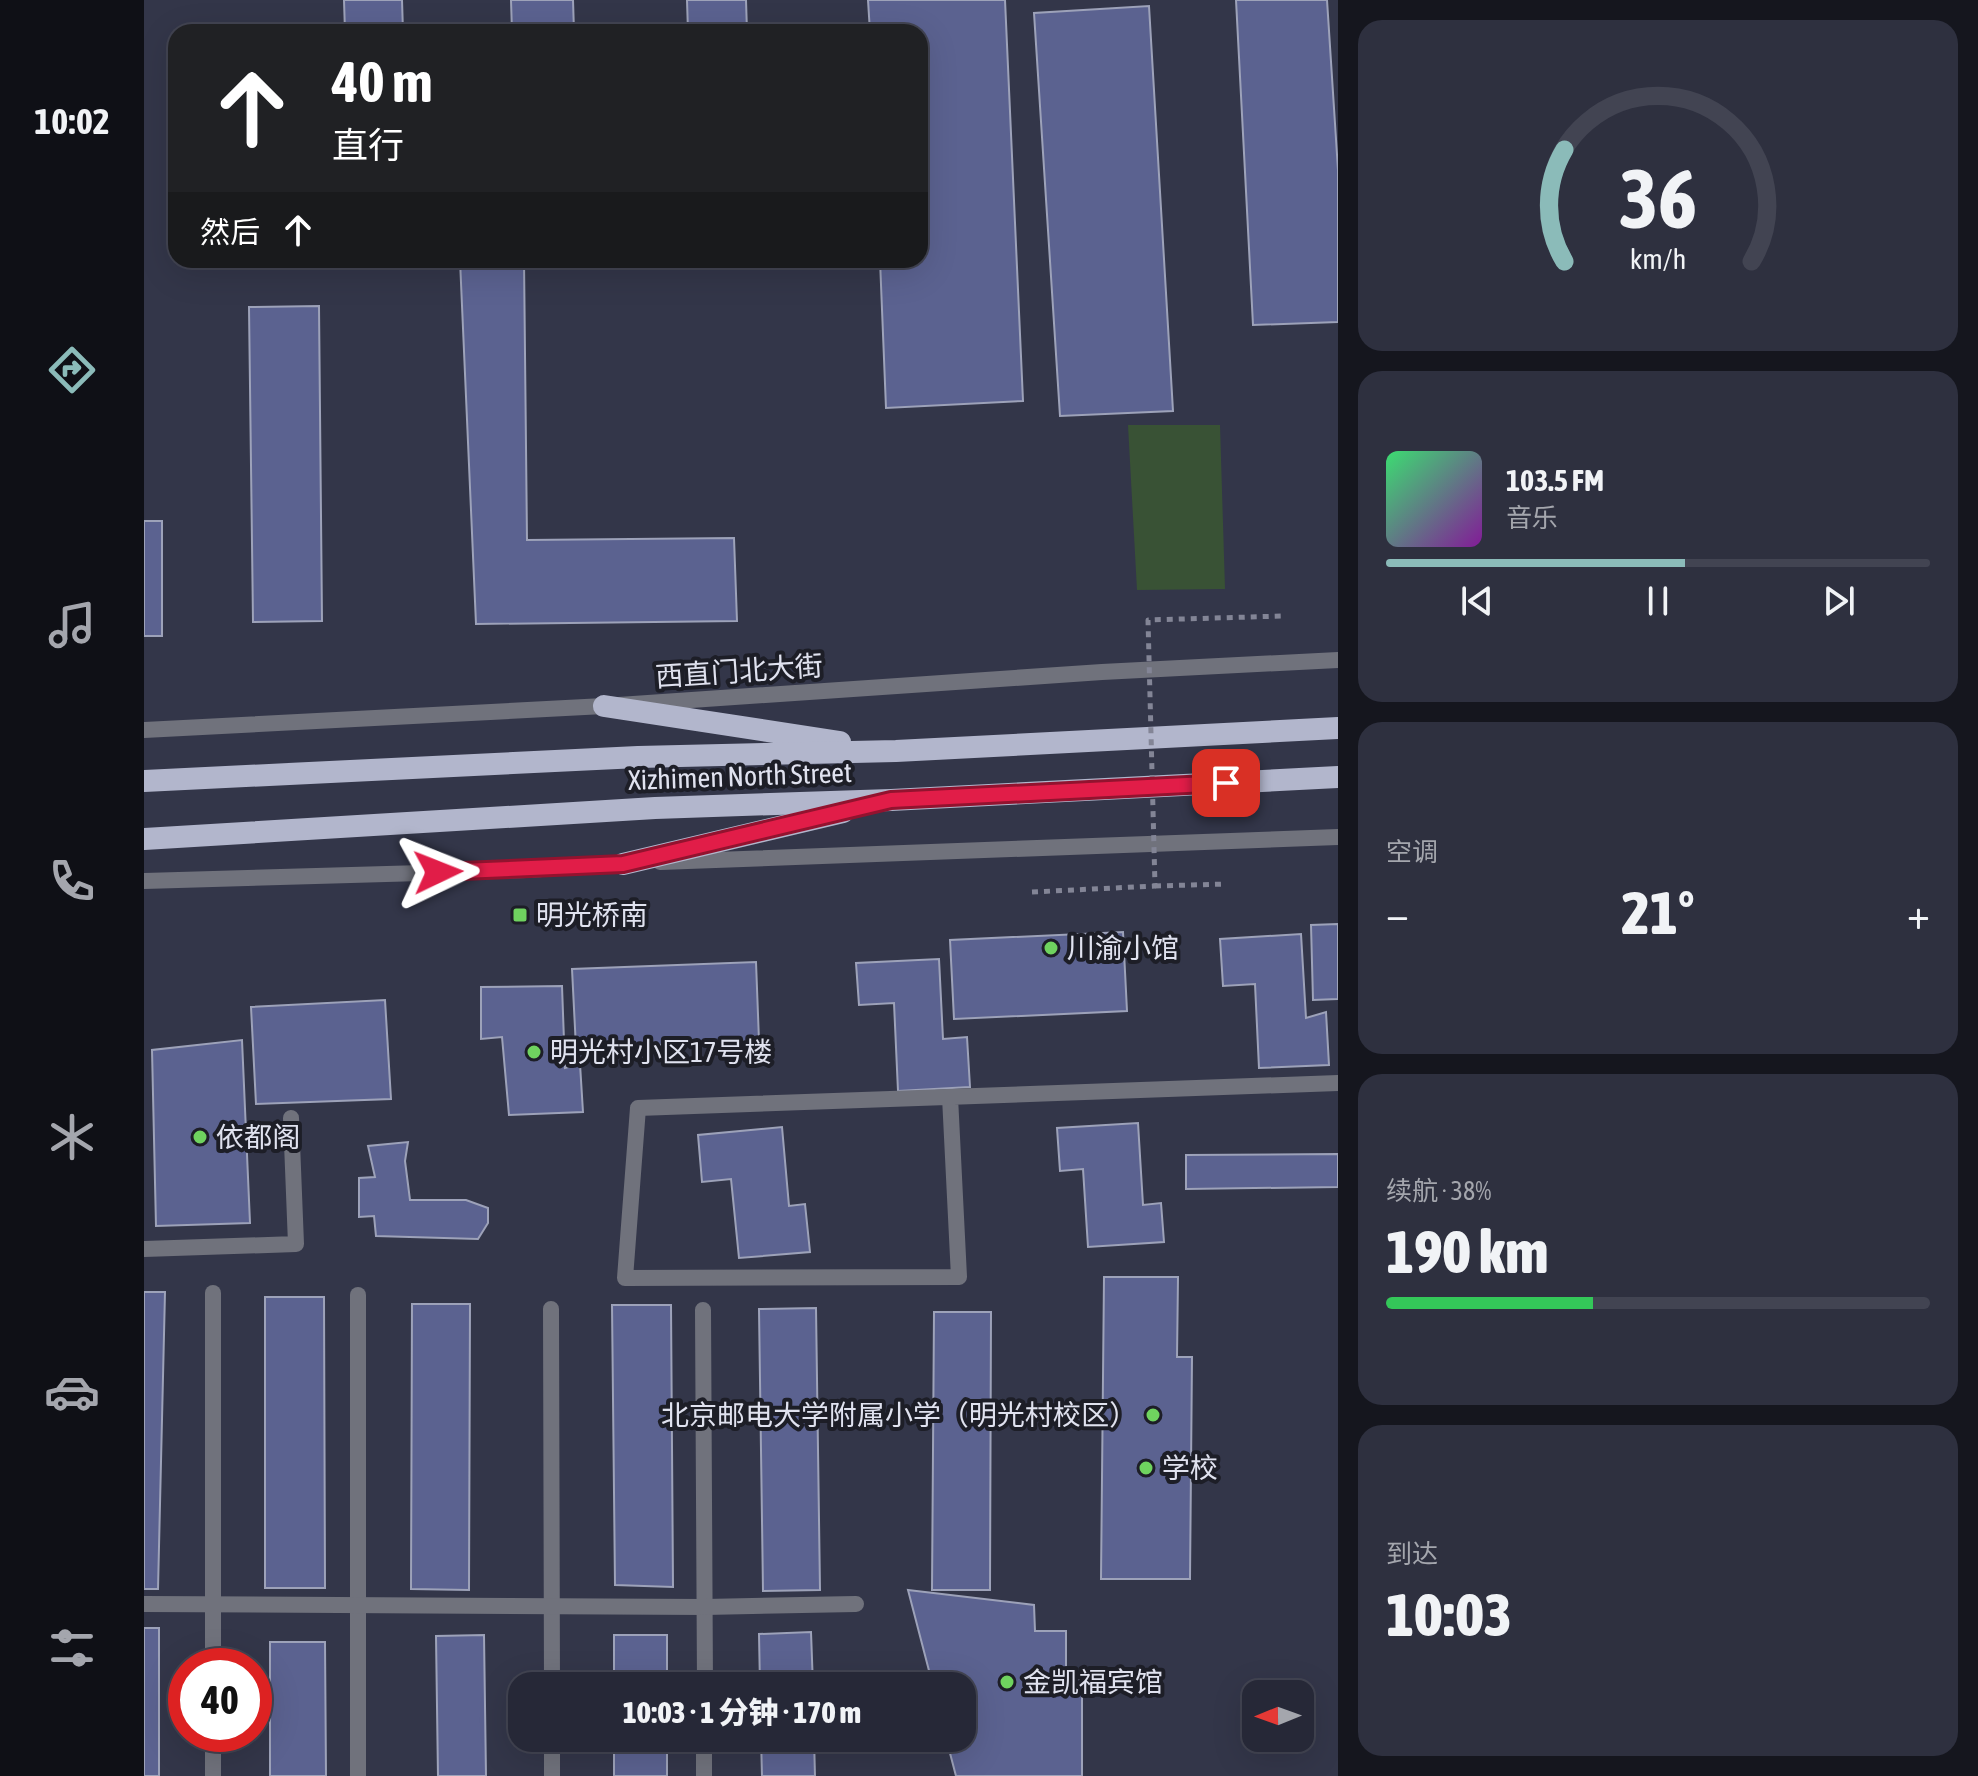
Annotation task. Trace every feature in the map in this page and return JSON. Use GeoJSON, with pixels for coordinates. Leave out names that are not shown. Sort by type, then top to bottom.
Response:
{"type":"FeatureCollection","features":[{"type":"Feature","properties":{"kind":"highway"},"geometry":{"type":"LineString","coordinates":[[604,706],[896,751]]}},
{"type":"Feature","properties":{"kind":"highway","name":"Xizhimen North Street"},"geometry":{"type":"LineString","coordinates":[[144,781],[638,757],[896,751],[1338,728]]}},
{"type":"Feature","properties":{"kind":"highway","name":"Xizhimen North Street"},"geometry":{"type":"LineString","coordinates":[[144,839],[655,808],[891,800],[1338,777]]}},
{"type":"Feature","properties":{"kind":"highway"},"geometry":{"type":"LineString","coordinates":[[623,864],[891,800]]}},
{"type":"Feature","properties":{"kind":"street","name":"西直门北大街"},"geometry":{"type":"LineString","coordinates":[[144,730],[604,706],[1102,672],[1338,660]]}},
{"type":"Feature","properties":{"kind":"street"},"geometry":{"type":"LineString","coordinates":[[144,881],[527,870],[1338,837]]}},
{"type":"Feature","properties":{"kind":"street"},"geometry":{"type":"LineString","coordinates":[[950,1097],[959,1277],[625,1278],[638,1108],[1338,1083]]}},
{"type":"Feature","properties":{"kind":"street"},"geometry":{"type":"LineString","coordinates":[[144,1249],[296,1244],[291,1118]]}},
{"type":"Feature","properties":{"kind":"street"},"geometry":{"type":"LineString","coordinates":[[213,1293],[213,1648]]}},
{"type":"Feature","properties":{"kind":"street"},"geometry":{"type":"LineString","coordinates":[[358,1295],[358,1776]]}},
{"type":"Feature","properties":{"kind":"street"},"geometry":{"type":"LineString","coordinates":[[551,1309],[552,1672]]}},
{"type":"Feature","properties":{"kind":"street"},"geometry":{"type":"LineString","coordinates":[[703,1310],[705,1672]]}},
{"type":"Feature","properties":{"kind":"street"},"geometry":{"type":"LineString","coordinates":[[144,1604],[705,1607],[856,1604]]}},
{"type":"Feature","properties":{"kind":"street"},"geometry":{"type":"LineString","coordinates":[[213,1752],[213,1776]]}},
{"type":"Feature","properties":{"kind":"street"},"geometry":{"type":"LineString","coordinates":[[552,1752],[552,1776]]}},
{"type":"Feature","properties":{"kind":"street"},"geometry":{"type":"LineString","coordinates":[[704,1752],[704,1776]]}},
{"type":"Feature","properties":{"kind":"path"},"geometry":{"type":"LineString","coordinates":[[1155,886],[1148,620],[1283,616]]}},
{"type":"Feature","properties":{"kind":"path"},"geometry":{"type":"LineString","coordinates":[[1032,892],[1226,884]]}},
{"type":"Feature","properties":{"kind":"green space"},"geometry":{"type":"Polygon","coordinates":[[[1128,425],[1220,425],[1225,589],[1137,590],[1128,425]]]}},
{"type":"Feature","properties":{"kind":"building"},"geometry":{"type":"Polygon","coordinates":[[[344,0],[402,0],[403,24],[345,24],[344,0]]]}},
{"type":"Feature","properties":{"kind":"building"},"geometry":{"type":"Polygon","coordinates":[[[511,0],[573,0],[574,24],[512,24],[511,0]]]}},
{"type":"Feature","properties":{"kind":"building"},"geometry":{"type":"Polygon","coordinates":[[[687,0],[746,0],[747,24],[688,24],[687,0]]]}},
{"type":"Feature","properties":{"kind":"building"},"geometry":{"type":"Polygon","coordinates":[[[868,0],[1005,0],[1023,401],[886,408],[880,268],[928,268],[928,24],[870,24],[868,0]]]}},
{"type":"Feature","properties":{"kind":"building"},"geometry":{"type":"Polygon","coordinates":[[[1236,0],[1327,0],[1338,170],[1338,322],[1253,325],[1236,0]]]}},
{"type":"Feature","properties":{"kind":"building"},"geometry":{"type":"Polygon","coordinates":[[[1149,6],[1173,411],[1060,416],[1034,13],[1149,6]]]}},
{"type":"Feature","properties":{"kind":"building"},"geometry":{"type":"Polygon","coordinates":[[[460,268],[524,268],[527,540],[734,538],[737,621],[476,624],[460,268]]]}},
{"type":"Feature","properties":{"kind":"building"},"geometry":{"type":"Polygon","coordinates":[[[319,306],[322,621],[253,622],[249,307],[319,306]]]}},
{"type":"Feature","properties":{"kind":"building"},"geometry":{"type":"Polygon","coordinates":[[[144,521],[162,521],[162,636],[144,636],[144,521]]]}},
{"type":"Feature","properties":{"kind":"building"},"geometry":{"type":"Polygon","coordinates":[[[1338,924],[1338,999],[1313,1000],[1311,925],[1338,924]]]}},
{"type":"Feature","properties":{"kind":"building"},"geometry":{"type":"Polygon","coordinates":[[[1123,932],[1127,1011],[954,1019],[950,940],[1123,932]]]}},
{"type":"Feature","properties":{"kind":"building"},"geometry":{"type":"Polygon","coordinates":[[[1301,934],[1306,1018],[1326,1012],[1329,1065],[1259,1068],[1255,984],[1223,986],[1220,939],[1301,934]]]}},
{"type":"Feature","properties":{"kind":"building"},"geometry":{"type":"Polygon","coordinates":[[[939,959],[943,1039],[967,1037],[970,1087],[898,1091],[894,1003],[859,1005],[856,963],[939,959]]]}},
{"type":"Feature","properties":{"kind":"building"},"geometry":{"type":"Polygon","coordinates":[[[756,962],[759,1041],[576,1048],[572,969],[756,962]]]}},
{"type":"Feature","properties":{"kind":"building","name":"明光村小区17号楼"},"geometry":{"type":"Polygon","coordinates":[[[562,986],[565,1068],[580,1064],[583,1112],[509,1115],[502,1037],[481,1039],[481,987],[562,986]]]}},
{"type":"Feature","properties":{"kind":"building"},"geometry":{"type":"Polygon","coordinates":[[[385,1000],[391,1099],[256,1104],[251,1007],[385,1000]]]}},
{"type":"Feature","properties":{"kind":"building","name":"依都阁"},"geometry":{"type":"Polygon","coordinates":[[[242,1040],[250,1223],[156,1226],[152,1050],[242,1040]]]}},
{"type":"Feature","properties":{"kind":"building"},"geometry":{"type":"Polygon","coordinates":[[[1138,1123],[1143,1205],[1161,1203],[1164,1242],[1088,1247],[1083,1169],[1060,1171],[1057,1128],[1138,1123]]]}},
{"type":"Feature","properties":{"kind":"building"},"geometry":{"type":"Polygon","coordinates":[[[782,1127],[789,1206],[805,1204],[810,1252],[739,1258],[731,1179],[702,1182],[698,1135],[782,1127]]]}},
{"type":"Feature","properties":{"kind":"building"},"geometry":{"type":"Polygon","coordinates":[[[408,1142],[405,1161],[410,1200],[466,1200],[488,1208],[488,1223],[478,1239],[376,1236],[374,1216],[359,1217],[359,1178],[375,1177],[368,1146],[408,1142]]]}},
{"type":"Feature","properties":{"kind":"building"},"geometry":{"type":"Polygon","coordinates":[[[1338,1154],[1338,1187],[1186,1189],[1186,1155],[1338,1154]]]}},
{"type":"Feature","properties":{"kind":"building","name":"学校"},"geometry":{"type":"Polygon","coordinates":[[[1104,1277],[1178,1277],[1177,1357],[1192,1357],[1190,1579],[1101,1579],[1104,1277]]]}},
{"type":"Feature","properties":{"kind":"building"},"geometry":{"type":"Polygon","coordinates":[[[144,1292],[165,1292],[158,1589],[144,1589],[144,1292]]]}},
{"type":"Feature","properties":{"kind":"building"},"geometry":{"type":"Polygon","coordinates":[[[265,1297],[324,1297],[325,1588],[265,1588],[265,1297]]]}},
{"type":"Feature","properties":{"kind":"building"},"geometry":{"type":"Polygon","coordinates":[[[412,1304],[470,1304],[469,1590],[411,1589],[412,1304]]]}},
{"type":"Feature","properties":{"kind":"building"},"geometry":{"type":"Polygon","coordinates":[[[612,1305],[671,1305],[673,1587],[615,1585],[612,1305]]]}},
{"type":"Feature","properties":{"kind":"building"},"geometry":{"type":"Polygon","coordinates":[[[816,1308],[820,1590],[763,1591],[759,1309],[816,1308]]]}},
{"type":"Feature","properties":{"kind":"building"},"geometry":{"type":"Polygon","coordinates":[[[934,1312],[991,1312],[990,1590],[932,1590],[934,1312]]]}},
{"type":"Feature","properties":{"kind":"building","name":"金凯福宾馆"},"geometry":{"type":"Polygon","coordinates":[[[908,1590],[1034,1605],[1035,1631],[1066,1631],[1066,1679],[1082,1679],[1082,1776],[956,1776],[950,1752],[976,1752],[976,1672],[929,1672],[908,1590]]]}},
{"type":"Feature","properties":{"kind":"building"},"geometry":{"type":"Polygon","coordinates":[[[144,1628],[159,1628],[159,1776],[144,1776],[144,1628]]]}},
{"type":"Feature","properties":{"kind":"building"},"geometry":{"type":"Polygon","coordinates":[[[811,1632],[812,1672],[760,1672],[759,1634],[811,1632]]]}},
{"type":"Feature","properties":{"kind":"building"},"geometry":{"type":"Polygon","coordinates":[[[484,1635],[486,1776],[438,1776],[436,1636],[484,1635]]]}},
{"type":"Feature","properties":{"kind":"building"},"geometry":{"type":"Polygon","coordinates":[[[614,1635],[667,1635],[667,1672],[614,1672],[614,1635]]]}},
{"type":"Feature","properties":{"kind":"building"},"geometry":{"type":"Polygon","coordinates":[[[270,1642],[325,1642],[326,1776],[270,1776],[270,1642]]]}},
{"type":"Feature","properties":{"kind":"building"},"geometry":{"type":"Polygon","coordinates":[[[614,1752],[667,1752],[667,1776],[614,1776],[614,1752]]]}},
{"type":"Feature","properties":{"kind":"building"},"geometry":{"type":"Polygon","coordinates":[[[761,1752],[814,1752],[815,1776],[762,1776],[761,1752]]]}},
{"type":"Feature","properties":{"kind":"place","name":"明光桥南"},"geometry":{"type":"Point","coordinates":[520,915]}},
{"type":"Feature","properties":{"kind":"place","name":"川渝小馆"},"geometry":{"type":"Point","coordinates":[1051,948]}},
{"type":"Feature","properties":{"kind":"place","name":"明光村小区17号楼"},"geometry":{"type":"Point","coordinates":[534,1052]}},
{"type":"Feature","properties":{"kind":"place","name":"依都阁"},"geometry":{"type":"Point","coordinates":[200,1137]}},
{"type":"Feature","properties":{"kind":"place","name":"北京邮电大学附属小学（明光村校区）"},"geometry":{"type":"Point","coordinates":[1153,1415]}},
{"type":"Feature","properties":{"kind":"place","name":"学校"},"geometry":{"type":"Point","coordinates":[1146,1468]}},
{"type":"Feature","properties":{"kind":"place","name":"金凯福宾馆"},"geometry":{"type":"Point","coordinates":[1007,1682]}},
{"type":"Feature","properties":{"kind":"route"},"geometry":{"type":"LineString","coordinates":[[438,872],[623,864],[891,800],[1226,783]]}}]}
